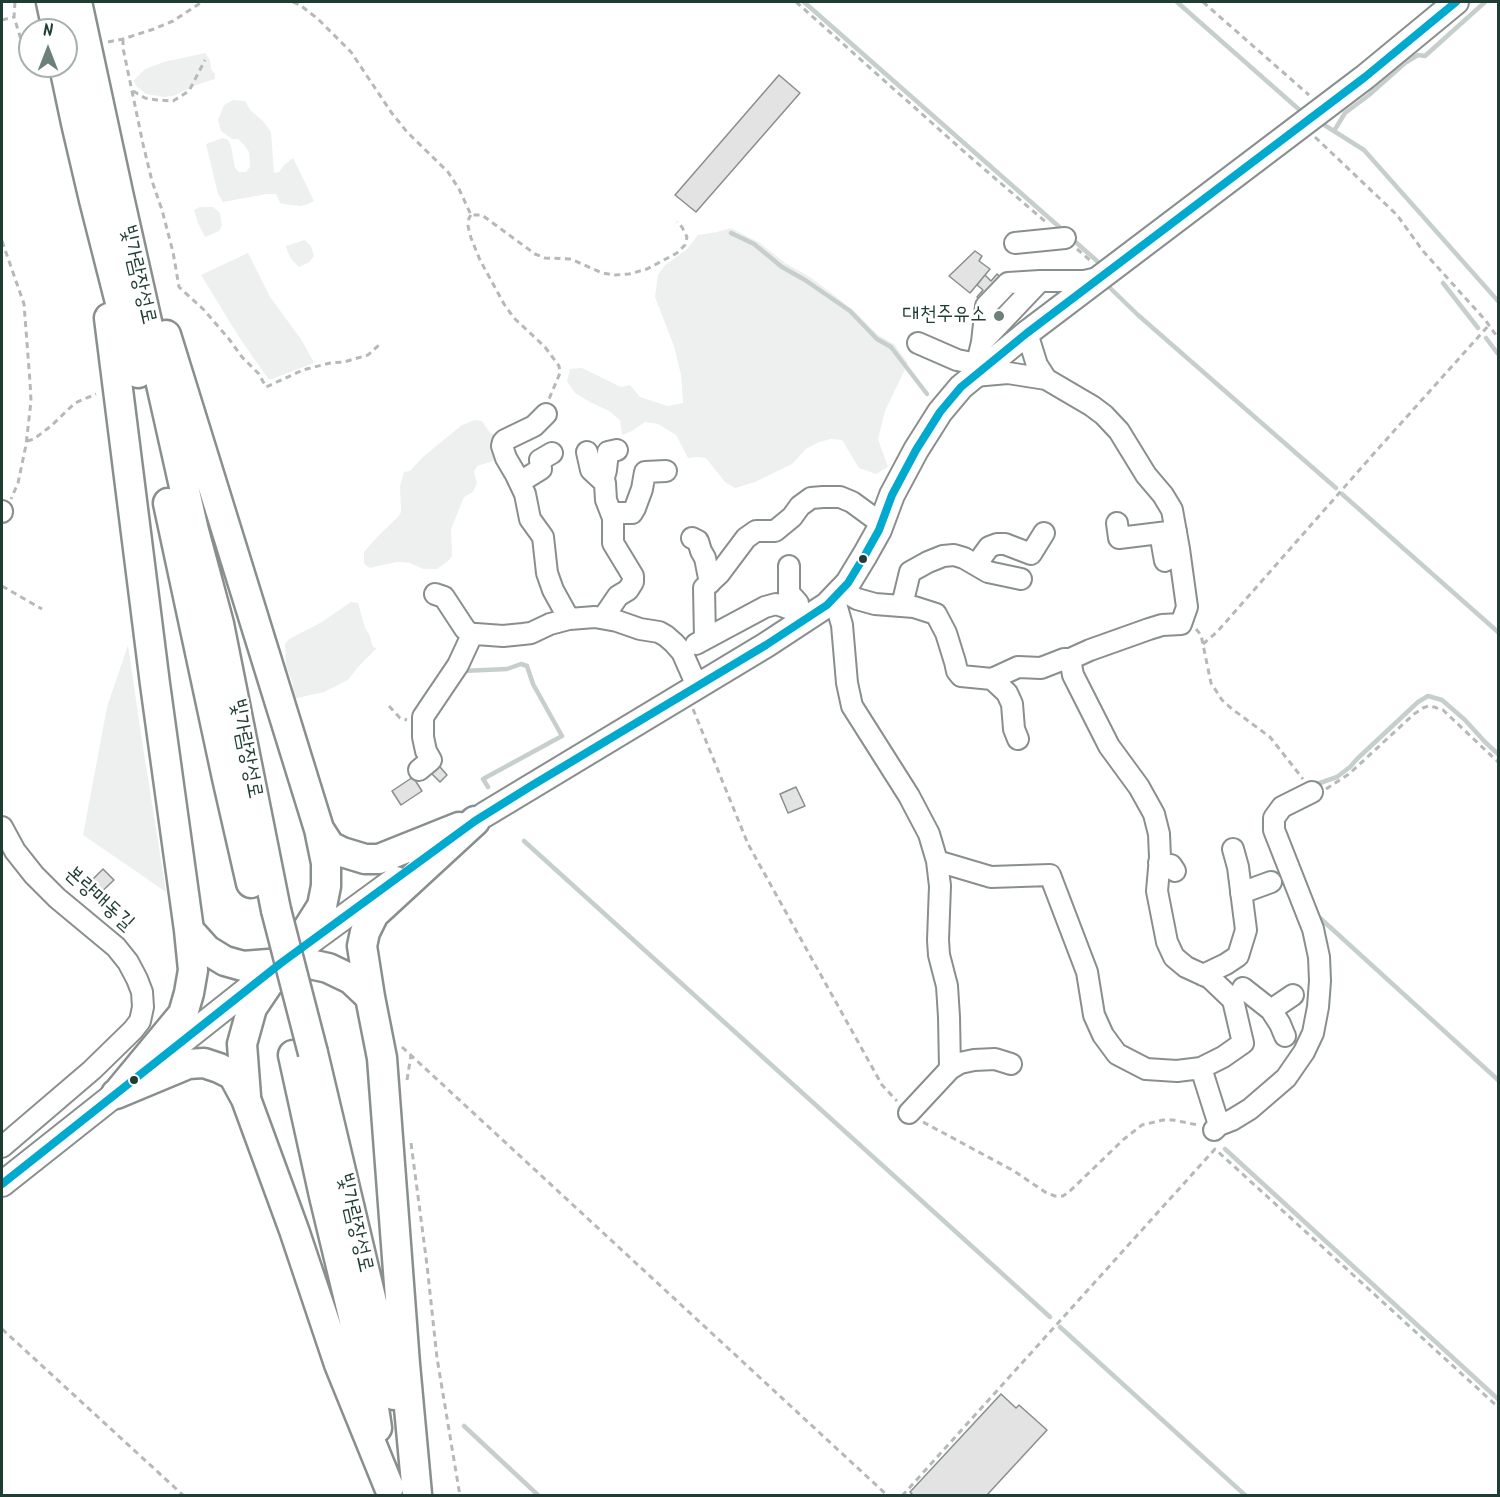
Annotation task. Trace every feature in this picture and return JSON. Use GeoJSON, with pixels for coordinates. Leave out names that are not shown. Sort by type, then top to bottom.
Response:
{"type":"FeatureCollection","features":[{"type":"Feature","properties":{"kind":"highway"},"geometry":{"type":"LineString","coordinates":[[51,2],[54,18]]}},
{"type":"Feature","properties":{"kind":"highway","name":"빛가람장성로"},"geometry":{"type":"LineString","coordinates":[[77,2],[107,199],[219,624],[268,914],[303,1054],[404,1493]]}},
{"type":"Feature","properties":{"kind":"highway","name":"빛가람장성로"},"geometry":{"type":"LineString","coordinates":[[67,78],[76,123],[107,199]]}},
{"type":"Feature","properties":{"kind":"highway"},"geometry":{"type":"LineString","coordinates":[[107,199],[177,366],[319,829],[326,863],[326,886],[322,906],[252,1008],[242,1044],[246,1099]]}},
{"type":"Feature","properties":{"kind":"highway"},"geometry":{"type":"LineString","coordinates":[[107,199],[155,684],[193,970],[183,1014],[116,1094]]}},
{"type":"Feature","properties":{"kind":"highway"},"geometry":{"type":"LineString","coordinates":[[319,829],[330,846],[365,859],[379,859],[479,818]]}},
{"type":"Feature","properties":{"kind":"highway"},"geometry":{"type":"LineString","coordinates":[[404,1493],[405,1364],[382,1058],[369,997],[362,946],[365,932],[374,914],[479,818]]}},
{"type":"Feature","properties":{"kind":"highway"},"geometry":{"type":"LineString","coordinates":[[189,930],[207,950],[225,961],[243,966],[285,960],[328,968],[351,979],[369,997]]}},
{"type":"Feature","properties":{"kind":"highway"},"geometry":{"type":"LineString","coordinates":[[116,1094],[188,1064],[204,1063],[233,1076],[246,1099],[294,1230],[339,1364],[404,1493]]}},
{"type":"Feature","properties":{"kind":"main road"},"geometry":{"type":"LineString","coordinates":[[2,1184],[285,960],[479,818],[766,645],[803,613],[827,605],[848,583],[865,555],[882,524],[892,495],[916,450],[934,422],[976,370],[1365,77],[1456,2]]}},
{"type":"Feature","properties":{"kind":"street"},"geometry":{"type":"LineString","coordinates":[[1015,243],[1065,238]]}},
{"type":"Feature","properties":{"kind":"street"},"geometry":{"type":"LineString","coordinates":[[976,370],[986,306],[1008,283],[1084,281],[1102,275]]}},
{"type":"Feature","properties":{"kind":"street"},"geometry":{"type":"LineString","coordinates":[[1027,333],[1036,365],[1047,379],[1104,415],[1119,431],[1146,475],[1163,495],[1172,510],[1165,561]]}},
{"type":"Feature","properties":{"kind":"street"},"geometry":{"type":"LineString","coordinates":[[918,344],[976,370],[1047,379]]}},
{"type":"Feature","properties":{"kind":"street"},"geometry":{"type":"LineString","coordinates":[[546,414],[534,426],[519,432],[503,442],[502,446],[525,494],[530,519],[543,537],[547,573],[553,590],[569,619]]}},
{"type":"Feature","properties":{"kind":"street"},"geometry":{"type":"LineString","coordinates":[[603,481],[608,452],[618,450]]}},
{"type":"Feature","properties":{"kind":"street"},"geometry":{"type":"LineString","coordinates":[[586,452],[591,470],[605,483],[606,500],[613,518],[613,543],[633,576],[633,582],[628,590],[618,596],[603,618]]}},
{"type":"Feature","properties":{"kind":"street"},"geometry":{"type":"LineString","coordinates":[[520,482],[541,469],[540,460],[552,453]]}},
{"type":"Feature","properties":{"kind":"street"},"geometry":{"type":"LineString","coordinates":[[612,513],[632,513],[642,489],[645,472],[666,471]]}},
{"type":"Feature","properties":{"kind":"street"},"geometry":{"type":"LineString","coordinates":[[705,639],[704,588],[719,574],[746,538],[756,531],[775,531],[811,498],[840,497],[852,502],[882,524]]}},
{"type":"Feature","properties":{"kind":"street"},"geometry":{"type":"LineString","coordinates":[[1115,536],[1168,532]]}},
{"type":"Feature","properties":{"kind":"street"},"geometry":{"type":"LineString","coordinates":[[992,680],[1018,667],[1041,668],[1149,629],[1162,625],[1181,624],[1187,607],[1168,532]]}},
{"type":"Feature","properties":{"kind":"street"},"geometry":{"type":"LineString","coordinates":[[976,566],[989,547],[997,544],[1005,544],[1031,554],[1044,533]]}},
{"type":"Feature","properties":{"kind":"street"},"geometry":{"type":"LineString","coordinates":[[692,538],[698,542],[705,558],[710,583]]}},
{"type":"Feature","properties":{"kind":"street"},"geometry":{"type":"LineString","coordinates":[[902,605],[910,572],[943,556],[954,555],[964,558],[987,572],[1022,579]]}},
{"type":"Feature","properties":{"kind":"street"},"geometry":{"type":"LineString","coordinates":[[785,574],[789,593],[803,613]]}},
{"type":"Feature","properties":{"kind":"street"},"geometry":{"type":"LineString","coordinates":[[950,1069],[947,987],[939,955],[938,940],[940,886],[937,861],[929,834],[909,796],[852,706],[847,683],[838,593],[875,604],[902,605],[936,614],[946,633],[957,671],[961,676],[992,680],[1007,693],[1012,704],[1014,729],[1018,739]]}},
{"type":"Feature","properties":{"kind":"street"},"geometry":{"type":"LineString","coordinates":[[435,594],[444,597],[465,629],[473,636]]}},
{"type":"Feature","properties":{"kind":"street"},"geometry":{"type":"LineString","coordinates":[[682,652],[765,607],[776,604],[803,613]]}},
{"type":"Feature","properties":{"kind":"street"},"geometry":{"type":"LineString","coordinates":[[419,770],[431,760],[423,737],[423,717],[458,665],[471,637],[476,634],[503,636],[531,633],[550,624],[595,616],[617,621],[658,632],[674,643],[682,652],[692,689]]}},
{"type":"Feature","properties":{"kind":"street"},"geometry":{"type":"LineString","coordinates":[[1070,659],[1073,675],[1109,746],[1139,786],[1154,813],[1167,867],[1157,891],[1167,942],[1174,957],[1186,967],[1241,991],[1271,1010],[1285,1036]]}},
{"type":"Feature","properties":{"kind":"street"},"geometry":{"type":"LineString","coordinates":[[1216,1135],[1286,1078],[1304,1052],[1313,1033],[1318,1007],[1319,957],[1313,929],[1274,830],[1274,818],[1282,807],[1312,792]]}},
{"type":"Feature","properties":{"kind":"street","name":"본량매동길"},"geometry":{"type":"LineString","coordinates":[[2,827],[15,851],[34,875],[57,898],[116,947],[128,962],[142,992],[143,1007],[140,1021],[133,1030],[92,1070],[2,1147]]}},
{"type":"Feature","properties":{"kind":"street"},"geometry":{"type":"LineString","coordinates":[[1203,975],[1238,956],[1246,930],[1238,867],[1233,849]]}},
{"type":"Feature","properties":{"kind":"street"},"geometry":{"type":"LineString","coordinates":[[937,861],[991,877],[1050,875],[1087,972],[1094,1015],[1103,1035],[1117,1054],[1146,1068],[1177,1071],[1201,1068],[1223,1057],[1243,1043],[1241,991]]}},
{"type":"Feature","properties":{"kind":"street"},"geometry":{"type":"LineString","coordinates":[[1241,892],[1271,882]]}},
{"type":"Feature","properties":{"kind":"street"},"geometry":{"type":"LineString","coordinates":[[1271,1010],[1293,995]]}},
{"type":"Feature","properties":{"kind":"street"},"geometry":{"type":"LineString","coordinates":[[909,1113],[950,1069],[960,1063],[995,1059],[1011,1064]]}},
{"type":"Feature","properties":{"kind":"street"},"geometry":{"type":"LineString","coordinates":[[1201,1068],[1216,1135]]}},
{"type":"Feature","properties":{"kind":"street"},"geometry":{"type":"LineString","coordinates":[[92,1070],[116,1094]]}},
{"type":"Feature","properties":{"kind":"path"},"geometry":{"type":"LineString","coordinates":[[15,2],[14,17],[18,30]]}},
{"type":"Feature","properties":{"kind":"path"},"geometry":{"type":"LineString","coordinates":[[108,42],[154,30],[202,2]]}},
{"type":"Feature","properties":{"kind":"path"},"geometry":{"type":"LineString","coordinates":[[293,2],[318,19],[351,52],[391,112],[407,132],[448,172],[459,189],[471,215],[468,226],[471,238],[504,304],[514,318],[545,347],[559,366],[560,373],[548,401],[546,414]]}},
{"type":"Feature","properties":{"kind":"path"},"geometry":{"type":"LineString","coordinates":[[796,2],[1065,238],[1102,275]]}},
{"type":"Feature","properties":{"kind":"path"},"geometry":{"type":"LineString","coordinates":[[1203,2],[1323,109]]}},
{"type":"Feature","properties":{"kind":"path"},"geometry":{"type":"LineString","coordinates":[[2,20],[14,17]]}},
{"type":"Feature","properties":{"kind":"path"},"geometry":{"type":"LineString","coordinates":[[123,39],[150,172],[173,252],[179,287],[204,310],[242,357],[259,374],[266,387],[303,370],[368,355],[379,345]]}},
{"type":"Feature","properties":{"kind":"path"},"geometry":{"type":"LineString","coordinates":[[132,92],[145,98],[173,101],[189,91],[205,60]]}},
{"type":"Feature","properties":{"kind":"path"},"geometry":{"type":"LineString","coordinates":[[1297,127],[1311,133],[1397,215],[1423,251],[1498,338]]}},
{"type":"Feature","properties":{"kind":"path"},"geometry":{"type":"LineString","coordinates":[[471,215],[482,215],[535,254],[545,258],[571,259],[602,273],[615,275],[647,269],[677,253],[685,244],[687,237],[678,222]]}},
{"type":"Feature","properties":{"kind":"path"},"geometry":{"type":"LineString","coordinates":[[2,241],[24,304],[30,392],[23,465],[9,504],[2,511]]}},
{"type":"Feature","properties":{"kind":"path"},"geometry":{"type":"LineString","coordinates":[[1203,644],[1488,325]]}},
{"type":"Feature","properties":{"kind":"path"},"geometry":{"type":"LineString","coordinates":[[27,441],[34,439],[51,426],[75,403],[96,394]]}},
{"type":"Feature","properties":{"kind":"path"},"geometry":{"type":"LineString","coordinates":[[2,586],[42,609]]}},
{"type":"Feature","properties":{"kind":"path"},"geometry":{"type":"LineString","coordinates":[[1182,621],[1192,626],[1201,635],[1211,683],[1222,700],[1232,710],[1270,737],[1312,792],[1326,789],[1339,782],[1414,714],[1428,706],[1443,710],[1498,762]]}},
{"type":"Feature","properties":{"kind":"path"},"geometry":{"type":"LineString","coordinates":[[692,689],[748,844],[882,1085],[909,1113],[1055,1196],[1063,1196],[1071,1190],[1124,1139],[1142,1125],[1173,1120],[1200,1125],[1216,1135],[1498,1407]]}},
{"type":"Feature","properties":{"kind":"path"},"geometry":{"type":"LineString","coordinates":[[396,1041],[888,1496]]}},
{"type":"Feature","properties":{"kind":"path"},"geometry":{"type":"LineString","coordinates":[[406,1084],[411,1055]]}},
{"type":"Feature","properties":{"kind":"path"},"geometry":{"type":"LineString","coordinates":[[902,1496],[1216,1135]]}},
{"type":"Feature","properties":{"kind":"path"},"geometry":{"type":"LineString","coordinates":[[411,1139],[437,1358],[460,1496]]}},
{"type":"Feature","properties":{"kind":"path"},"geometry":{"type":"LineString","coordinates":[[2,1329],[184,1496]]}},
{"type":"Feature","properties":{"kind":"shaded area"},"geometry":{"type":"Polygon","coordinates":[[[205,53],[210,60],[215,79],[173,96],[164,97],[146,94],[135,84],[134,80],[145,69],[164,62],[205,53]]]}},
{"type":"Feature","properties":{"kind":"shaded area"},"geometry":{"type":"Polygon","coordinates":[[[233,100],[245,101],[251,111],[271,132],[274,173],[279,172],[293,158],[314,201],[301,206],[290,205],[280,203],[276,194],[267,194],[223,202],[218,194],[206,144],[223,138],[228,140],[235,168],[239,172],[246,172],[250,167],[249,152],[238,139],[232,139],[221,131],[218,120],[224,105],[233,100]]]}},
{"type":"Feature","properties":{"kind":"shaded area"},"geometry":{"type":"Polygon","coordinates":[[[200,207],[213,207],[220,213],[222,225],[219,231],[205,237],[194,210],[200,207]]]}},
{"type":"Feature","properties":{"kind":"shaded area"},"geometry":{"type":"Polygon","coordinates":[[[731,228],[760,243],[785,263],[830,292],[853,310],[878,335],[894,344],[908,363],[885,411],[878,439],[888,467],[876,474],[859,468],[842,440],[831,439],[806,449],[792,464],[755,482],[735,488],[725,482],[706,458],[688,458],[676,435],[658,424],[645,422],[622,435],[620,420],[609,411],[575,393],[567,381],[570,369],[582,368],[621,387],[630,385],[640,397],[668,406],[683,403],[681,375],[674,346],[655,297],[658,275],[664,266],[687,249],[698,235],[731,228]]]}},
{"type":"Feature","properties":{"kind":"shaded area"},"geometry":{"type":"Polygon","coordinates":[[[305,240],[311,246],[314,256],[309,262],[299,267],[292,260],[286,246],[305,240]]]}},
{"type":"Feature","properties":{"kind":"shaded area"},"geometry":{"type":"Polygon","coordinates":[[[248,253],[270,297],[301,339],[314,363],[269,380],[239,337],[201,275],[248,253]]]}},
{"type":"Feature","properties":{"kind":"shaded area"},"geometry":{"type":"Polygon","coordinates":[[[475,420],[482,421],[490,433],[498,436],[500,459],[477,466],[474,472],[477,483],[473,492],[464,497],[451,529],[452,556],[437,569],[423,569],[403,562],[370,568],[364,564],[364,552],[401,512],[400,486],[404,472],[410,471],[424,456],[462,425],[475,420]]]}},
{"type":"Feature","properties":{"kind":"shaded area"},"geometry":{"type":"Polygon","coordinates":[[[351,602],[358,603],[373,647],[377,648],[348,680],[324,692],[293,699],[293,684],[286,665],[285,644],[289,639],[322,622],[351,602]]]}},
{"type":"Feature","properties":{"kind":"shaded area"},"geometry":{"type":"Polygon","coordinates":[[[128,645],[166,892],[83,835],[107,707],[128,645]]]}},
{"type":"Feature","properties":{"kind":"building"},"geometry":{"type":"Polygon","coordinates":[[[779,75],[800,93],[696,212],[675,195],[779,75]]]}},
{"type":"Feature","properties":{"kind":"building"},"geometry":{"type":"Polygon","coordinates":[[[975,251],[982,256],[979,261],[990,269],[970,293],[949,276],[975,251]]]}},
{"type":"Feature","properties":{"kind":"building"},"geometry":{"type":"Polygon","coordinates":[[[997,274],[1019,293],[998,316],[977,297],[983,290],[977,285],[985,275],[991,281],[997,274]]]}},
{"type":"Feature","properties":{"kind":"building"},"geometry":{"type":"Polygon","coordinates":[[[434,760],[447,775],[440,782],[426,768],[434,760]]]}},
{"type":"Feature","properties":{"kind":"building"},"geometry":{"type":"Polygon","coordinates":[[[413,777],[422,791],[401,805],[392,791],[413,777]]]}},
{"type":"Feature","properties":{"kind":"building"},"geometry":{"type":"Polygon","coordinates":[[[796,787],[805,806],[788,813],[780,794],[796,787]]]}},
{"type":"Feature","properties":{"kind":"building"},"geometry":{"type":"Polygon","coordinates":[[[103,869],[114,880],[95,898],[85,887],[103,869]]]}},
{"type":"Feature","properties":{"kind":"building"},"geometry":{"type":"Polygon","coordinates":[[[1001,1394],[1016,1408],[1019,1405],[1047,1430],[986,1496],[914,1496],[910,1492],[1001,1394]]]}},
{"type":"Feature","properties":{"kind":"waterway"},"geometry":{"type":"LineString","coordinates":[[804,2],[1065,232]]}},
{"type":"Feature","properties":{"kind":"waterway"},"geometry":{"type":"LineString","coordinates":[[1177,2],[1303,113]]}},
{"type":"Feature","properties":{"kind":"waterway"},"geometry":{"type":"LineString","coordinates":[[1334,131],[1345,113],[1405,63],[1418,55],[1425,56],[1485,2]]}},
{"type":"Feature","properties":{"kind":"waterway"},"geometry":{"type":"LineString","coordinates":[[1318,121],[1364,150],[1498,301]]}},
{"type":"Feature","properties":{"kind":"waterway"},"geometry":{"type":"LineString","coordinates":[[731,233],[754,244],[782,267],[850,311],[877,339],[891,347],[927,394]]}},
{"type":"Feature","properties":{"kind":"waterway"},"geometry":{"type":"LineString","coordinates":[[1071,238],[1097,261]]}},
{"type":"Feature","properties":{"kind":"waterway"},"geometry":{"type":"LineString","coordinates":[[1443,283],[1478,328]]}},
{"type":"Feature","properties":{"kind":"waterway"},"geometry":{"type":"LineString","coordinates":[[1108,286],[1138,315],[1336,488]]}},
{"type":"Feature","properties":{"kind":"waterway"},"geometry":{"type":"LineString","coordinates":[[1486,338],[1498,354]]}},
{"type":"Feature","properties":{"kind":"waterway"},"geometry":{"type":"LineString","coordinates":[[1342,494],[1498,632]]}},
{"type":"Feature","properties":{"kind":"waterway"},"geometry":{"type":"LineString","coordinates":[[462,671],[507,669],[521,664],[527,666],[533,684],[562,736],[483,779],[488,787]]}},
{"type":"Feature","properties":{"kind":"waterway"},"geometry":{"type":"LineString","coordinates":[[1314,785],[1337,777],[1350,767],[1418,702],[1428,696],[1442,700],[1498,754]]}},
{"type":"Feature","properties":{"kind":"waterway"},"geometry":{"type":"LineString","coordinates":[[524,841],[1050,1317]]}},
{"type":"Feature","properties":{"kind":"waterway"},"geometry":{"type":"LineString","coordinates":[[1320,918],[1498,1080]]}},
{"type":"Feature","properties":{"kind":"waterway"},"geometry":{"type":"LineString","coordinates":[[1225,1149],[1498,1399]]}},
{"type":"Feature","properties":{"kind":"waterway"},"geometry":{"type":"LineString","coordinates":[[1060,1327],[1246,1496]]}},
{"type":"Feature","properties":{"kind":"waterway"},"geometry":{"type":"LineString","coordinates":[[464,1426],[539,1496]]}},
{"type":"Feature","properties":{"kind":"transit line"},"geometry":{"type":"LineString","coordinates":[[2,1184],[281,963],[475,821],[766,645],[827,605],[848,583],[879,530],[892,495],[916,450],[940,412],[961,387],[1027,333],[1365,77],[1456,2]]}},
{"type":"Feature","properties":{"kind":"place","name":"대천주유소"},"geometry":{"type":"Point","coordinates":[999,316]}}]}
